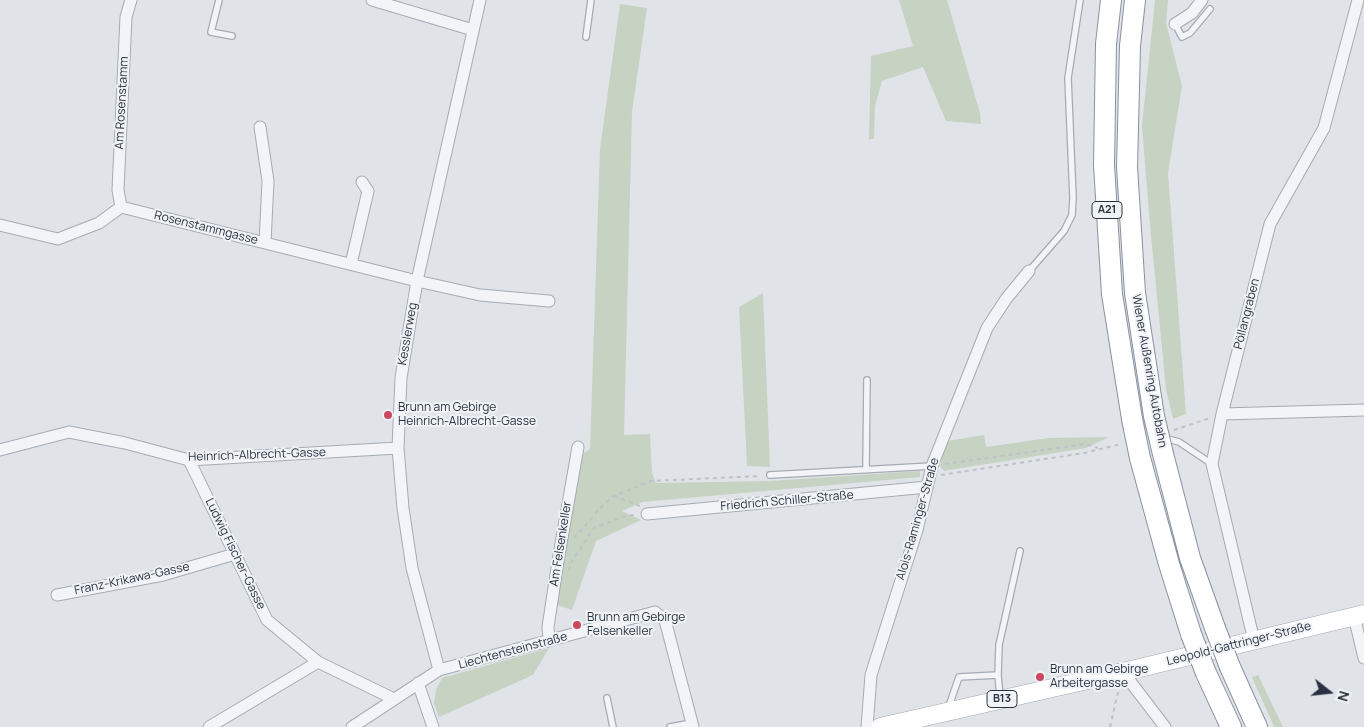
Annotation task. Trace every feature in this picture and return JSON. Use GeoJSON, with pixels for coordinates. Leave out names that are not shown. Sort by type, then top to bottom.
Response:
{"type":"FeatureCollection","features":[{"type":"Feature","properties":{"kind":"highway","name":"Wiener Außenring Autobahn"},"geometry":{"type":"LineString","coordinates":[[1111,0],[1106,44],[1105,175],[1112,294],[1132,419],[1140,458],[1169,564],[1191,634],[1206,673],[1231,727]]}},
{"type":"Feature","properties":{"kind":"highway","name":"Wiener Außenring Autobahn"},"geometry":{"type":"LineString","coordinates":[[1135,0],[1130,46],[1127,167],[1135,293],[1158,445],[1190,558],[1230,667],[1257,727]]}},
{"type":"Feature","properties":{"kind":"main road","name":"Leopold-Gattringer-Straße"},"geometry":{"type":"LineString","coordinates":[[880,727],[1000,699],[1128,678],[1254,641],[1359,615]]}},
{"type":"Feature","properties":{"kind":"street","name":"Am Rosenstamm"},"geometry":{"type":"LineString","coordinates":[[121,207],[118,181],[126,17],[131,0]]}},
{"type":"Feature","properties":{"kind":"street"},"geometry":{"type":"LineString","coordinates":[[372,0],[473,30]]}},
{"type":"Feature","properties":{"kind":"street","name":"Kesslerweg"},"geometry":{"type":"LineString","coordinates":[[439,670],[412,568],[403,508],[398,448],[401,378],[417,281],[480,0]]}},
{"type":"Feature","properties":{"kind":"street","name":"Pöllangraben"},"geometry":{"type":"LineString","coordinates":[[1254,641],[1212,464],[1222,414],[1270,224],[1324,128],[1358,0]]}},
{"type":"Feature","properties":{"kind":"street"},"geometry":{"type":"LineString","coordinates":[[1175,24],[1206,4]]}},
{"type":"Feature","properties":{"kind":"street"},"geometry":{"type":"LineString","coordinates":[[260,127],[268,181],[265,243]]}},
{"type":"Feature","properties":{"kind":"street"},"geometry":{"type":"LineString","coordinates":[[351,264],[368,191],[362,182]]}},
{"type":"Feature","properties":{"kind":"street"},"geometry":{"type":"LineString","coordinates":[[0,225],[58,239],[99,223],[121,207]]}},
{"type":"Feature","properties":{"kind":"street","name":"Rosenstammgasse"},"geometry":{"type":"LineString","coordinates":[[121,207],[480,295],[549,301]]}},
{"type":"Feature","properties":{"kind":"street","name":"Alois-Raminger-Straße"},"geometry":{"type":"LineString","coordinates":[[867,727],[871,675],[917,530],[930,477],[987,328],[1006,299],[1029,271]]}},
{"type":"Feature","properties":{"kind":"street"},"geometry":{"type":"LineString","coordinates":[[1222,414],[1364,410]]}},
{"type":"Feature","properties":{"kind":"street","name":"Heinrich-Albrecht-Gasse"},"geometry":{"type":"LineString","coordinates":[[0,450],[69,432],[125,443],[189,460],[398,448]]}},
{"type":"Feature","properties":{"kind":"street","name":"Am Felsenkeller"},"geometry":{"type":"LineString","coordinates":[[549,641],[548,628],[578,447]]}},
{"type":"Feature","properties":{"kind":"street","name":"Ludwig Fischer-Gasse"},"geometry":{"type":"LineString","coordinates":[[189,460],[267,620],[318,662],[394,698]]}},
{"type":"Feature","properties":{"kind":"street","name":"Friedrich Schiller-Straße"},"geometry":{"type":"LineString","coordinates":[[648,514],[930,477]]}},
{"type":"Feature","properties":{"kind":"street","name":"Franz-Krikawa-Gasse"},"geometry":{"type":"LineString","coordinates":[[57,595],[163,575],[235,554]]}},
{"type":"Feature","properties":{"kind":"street","name":"Liechtensteinstraße"},"geometry":{"type":"LineString","coordinates":[[352,727],[439,670],[655,612],[666,620],[693,725]]}},
{"type":"Feature","properties":{"kind":"street"},"geometry":{"type":"LineString","coordinates":[[1359,615],[1364,658]]}},
{"type":"Feature","properties":{"kind":"street"},"geometry":{"type":"LineString","coordinates":[[209,727],[318,662]]}},
{"type":"Feature","properties":{"kind":"street"},"geometry":{"type":"LineString","coordinates":[[1128,678],[1165,727]]}},
{"type":"Feature","properties":{"kind":"street"},"geometry":{"type":"LineString","coordinates":[[418,683],[433,727]]}},
{"type":"Feature","properties":{"kind":"lane"},"geometry":{"type":"LineString","coordinates":[[219,0],[211,32],[232,36]]}},
{"type":"Feature","properties":{"kind":"lane"},"geometry":{"type":"LineString","coordinates":[[586,37],[591,0]]}},
{"type":"Feature","properties":{"kind":"lane"},"geometry":{"type":"LineString","coordinates":[[1029,271],[1064,231],[1072,216],[1073,198],[1068,78],[1080,0]]}},
{"type":"Feature","properties":{"kind":"lane"},"geometry":{"type":"LineString","coordinates":[[866,469],[867,380]]}},
{"type":"Feature","properties":{"kind":"lane"},"geometry":{"type":"LineString","coordinates":[[1158,445],[1179,442],[1212,464]]}},
{"type":"Feature","properties":{"kind":"lane"},"geometry":{"type":"LineString","coordinates":[[770,475],[866,469],[930,477]]}},
{"type":"Feature","properties":{"kind":"lane"},"geometry":{"type":"LineString","coordinates":[[1000,699],[998,675],[999,645],[1020,551]]}},
{"type":"Feature","properties":{"kind":"lane"},"geometry":{"type":"LineString","coordinates":[[947,711],[959,677],[998,675]]}},
{"type":"Feature","properties":{"kind":"lane"},"geometry":{"type":"LineString","coordinates":[[606,698],[613,727]]}},
{"type":"Feature","properties":{"kind":"lane"},"geometry":{"type":"LineString","coordinates":[[670,727],[693,725]]}},
{"type":"Feature","properties":{"kind":"path"},"geometry":{"type":"LineString","coordinates":[[1158,445],[1222,414]]}},
{"type":"Feature","properties":{"kind":"path"},"geometry":{"type":"LineString","coordinates":[[930,477],[1084,453],[1127,443]]}},
{"type":"Feature","properties":{"kind":"path"},"geometry":{"type":"LineString","coordinates":[[930,477],[1086,444],[1101,449]]}},
{"type":"Feature","properties":{"kind":"path"},"geometry":{"type":"LineString","coordinates":[[559,555],[603,505],[614,496],[651,481],[770,475]]}},
{"type":"Feature","properties":{"kind":"path"},"geometry":{"type":"LineString","coordinates":[[568,575],[572,561],[594,528],[625,516],[648,514],[645,508],[614,496]]}},
{"type":"Feature","properties":{"kind":"path"},"geometry":{"type":"LineString","coordinates":[[1110,727],[1120,687],[1128,678]]}},
{"type":"Feature","properties":{"kind":"green space"},"geometry":{"type":"Polygon","coordinates":[[[899,0],[947,0],[980,113],[981,124],[946,121],[923,67],[882,81],[875,106],[874,139],[869,139],[871,56],[913,46],[899,0]]]}},
{"type":"Feature","properties":{"kind":"green space"},"geometry":{"type":"Polygon","coordinates":[[[1155,0],[1168,0],[1166,23],[1182,86],[1168,173],[1186,414],[1173,419],[1166,389],[1142,126],[1155,0]]]}},
{"type":"Feature","properties":{"kind":"green space"},"geometry":{"type":"Polygon","coordinates":[[[620,4],[647,8],[632,112],[624,435],[650,434],[652,473],[656,483],[770,481],[920,471],[920,477],[643,502],[622,511],[641,520],[596,541],[572,610],[557,605],[554,609],[581,455],[590,449],[600,149],[620,4]]]}},
{"type":"Feature","properties":{"kind":"green space"},"geometry":{"type":"Polygon","coordinates":[[[763,293],[770,467],[747,466],[739,307],[763,293]]]}},
{"type":"Feature","properties":{"kind":"green space"},"geometry":{"type":"Polygon","coordinates":[[[984,435],[986,447],[1049,438],[1109,437],[1086,448],[944,471],[940,466],[947,441],[984,435]]]}},
{"type":"Feature","properties":{"kind":"green space"},"geometry":{"type":"Polygon","coordinates":[[[549,648],[533,675],[439,717],[434,703],[436,690],[442,678],[549,648]]]}},
{"type":"Feature","properties":{"kind":"green space"},"geometry":{"type":"Polygon","coordinates":[[[1258,675],[1283,727],[1274,727],[1252,677],[1258,675]]]}},
{"type":"Feature","properties":{"kind":"place","name":"Brunn am Gebirge Heinrich-Albrecht-Gasse"},"geometry":{"type":"Point","coordinates":[388,415]}},
{"type":"Feature","properties":{"kind":"place","name":"Brunn am Gebirge Felsenkeller"},"geometry":{"type":"Point","coordinates":[577,625]}},
{"type":"Feature","properties":{"kind":"place","name":"Brunn am Gebirge Arbeitergasse"},"geometry":{"type":"Point","coordinates":[1040,677]}}]}
